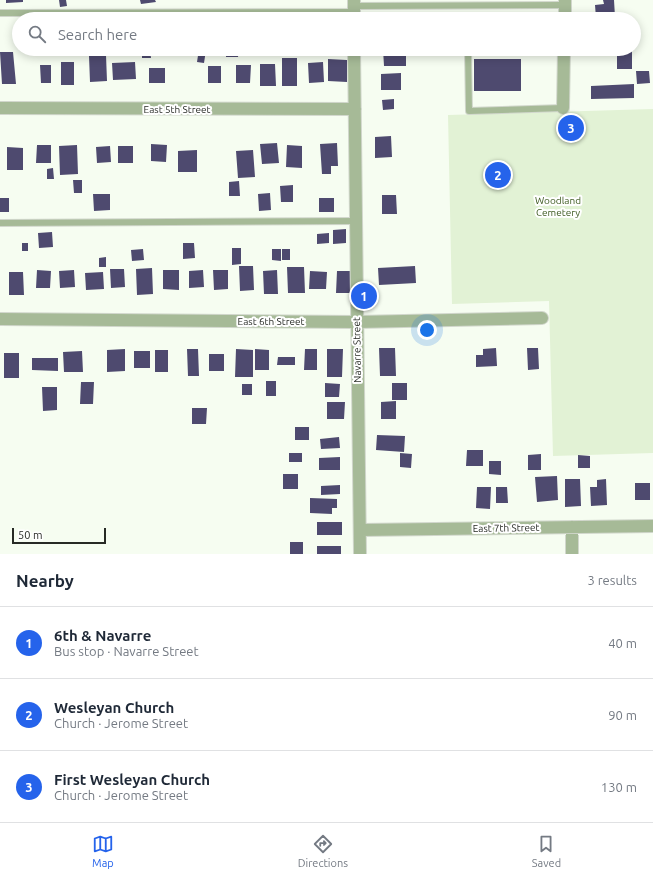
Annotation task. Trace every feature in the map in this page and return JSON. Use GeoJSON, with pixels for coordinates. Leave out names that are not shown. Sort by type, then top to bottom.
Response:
{"type":"FeatureCollection","features":[{"type":"Feature","properties":{"kind":"street","name":"Navarre Street"},"geometry":{"type":"LineString","coordinates":[[354,56],[360,554]]}},
{"type":"Feature","properties":{"kind":"street"},"geometry":{"type":"LineString","coordinates":[[563,108],[564,56]]}},
{"type":"Feature","properties":{"kind":"street","name":"East 5th Street"},"geometry":{"type":"LineString","coordinates":[[0,108],[355,109]]}},
{"type":"Feature","properties":{"kind":"street","name":"East 6th Street"},"geometry":{"type":"LineString","coordinates":[[0,319],[357,322],[542,318]]}},
{"type":"Feature","properties":{"kind":"street","name":"East 7th Street"},"geometry":{"type":"LineString","coordinates":[[360,530],[653,526]]}},
{"type":"Feature","properties":{"kind":"street"},"geometry":{"type":"LineString","coordinates":[[572,527],[572,554]]}},
{"type":"Feature","properties":{"kind":"lane"},"geometry":{"type":"LineString","coordinates":[[88,12],[354,9],[565,2]]}},
{"type":"Feature","properties":{"kind":"lane"},"geometry":{"type":"LineString","coordinates":[[0,13],[12,13]]}},
{"type":"Feature","properties":{"kind":"lane"},"geometry":{"type":"LineString","coordinates":[[468,56],[469,112],[563,108]]}},
{"type":"Feature","properties":{"kind":"lane"},"geometry":{"type":"LineString","coordinates":[[0,223],[356,221]]}},
{"type":"Feature","properties":{"kind":"green space","name":"Woodland Cemetery"},"geometry":{"type":"Polygon","coordinates":[[[653,109],[653,453],[553,456],[549,301],[452,304],[448,115],[653,109]]]}},
{"type":"Feature","properties":{"kind":"building"},"geometry":{"type":"Polygon","coordinates":[[[6,0],[23,0],[23,2],[6,3],[6,0]]]}},
{"type":"Feature","properties":{"kind":"building"},"geometry":{"type":"Polygon","coordinates":[[[59,0],[66,0],[67,6],[60,7],[59,0]]]}},
{"type":"Feature","properties":{"kind":"building"},"geometry":{"type":"Polygon","coordinates":[[[140,0],[155,0],[156,2],[141,4],[140,0]]]}},
{"type":"Feature","properties":{"kind":"building"},"geometry":{"type":"Polygon","coordinates":[[[603,0],[614,0],[615,12],[596,12],[595,5],[604,4],[603,0]]]}},
{"type":"Feature","properties":{"kind":"building"},"geometry":{"type":"Polygon","coordinates":[[[0,52],[12,52],[16,84],[2,84],[0,52]]]}},
{"type":"Feature","properties":{"kind":"building"},"geometry":{"type":"Polygon","coordinates":[[[89,56],[106,56],[107,81],[90,82],[89,56]]]}},
{"type":"Feature","properties":{"kind":"building"},"geometry":{"type":"Polygon","coordinates":[[[142,56],[151,56],[151,58],[142,58],[142,56]]]}},
{"type":"Feature","properties":{"kind":"building"},"geometry":{"type":"Polygon","coordinates":[[[198,56],[205,56],[204,63],[197,62],[198,56]]]}},
{"type":"Feature","properties":{"kind":"building"},"geometry":{"type":"Polygon","coordinates":[[[226,56],[238,56],[238,57],[226,56]]]}},
{"type":"Feature","properties":{"kind":"building"},"geometry":{"type":"Polygon","coordinates":[[[383,56],[406,56],[406,66],[384,66],[383,56]]]}},
{"type":"Feature","properties":{"kind":"building"},"geometry":{"type":"Polygon","coordinates":[[[617,56],[632,56],[632,69],[617,69],[617,56]]]}},
{"type":"Feature","properties":{"kind":"building"},"geometry":{"type":"Polygon","coordinates":[[[282,58],[297,58],[297,86],[282,86],[282,58]]]}},
{"type":"Feature","properties":{"kind":"building"},"geometry":{"type":"Polygon","coordinates":[[[328,59],[347,60],[347,82],[328,81],[328,59]]]}},
{"type":"Feature","properties":{"kind":"building"},"geometry":{"type":"Polygon","coordinates":[[[474,59],[521,59],[521,91],[474,91],[474,59]]]}},
{"type":"Feature","properties":{"kind":"building"},"geometry":{"type":"Polygon","coordinates":[[[61,62],[74,62],[74,85],[61,85],[61,62]]]}},
{"type":"Feature","properties":{"kind":"building"},"geometry":{"type":"Polygon","coordinates":[[[135,62],[136,79],[113,80],[112,63],[135,62]]]}},
{"type":"Feature","properties":{"kind":"building"},"geometry":{"type":"Polygon","coordinates":[[[323,62],[324,82],[309,83],[308,63],[323,62]]]}},
{"type":"Feature","properties":{"kind":"building"},"geometry":{"type":"Polygon","coordinates":[[[260,64],[275,64],[276,86],[260,86],[260,64]]]}},
{"type":"Feature","properties":{"kind":"building"},"geometry":{"type":"Polygon","coordinates":[[[40,65],[51,65],[51,83],[41,83],[40,65]]]}},
{"type":"Feature","properties":{"kind":"building"},"geometry":{"type":"Polygon","coordinates":[[[236,65],[251,65],[250,83],[236,83],[236,65]]]}},
{"type":"Feature","properties":{"kind":"building"},"geometry":{"type":"Polygon","coordinates":[[[208,66],[221,66],[221,83],[208,83],[208,66]]]}},
{"type":"Feature","properties":{"kind":"building"},"geometry":{"type":"Polygon","coordinates":[[[149,68],[165,68],[165,83],[149,83],[149,68]]]}},
{"type":"Feature","properties":{"kind":"building"},"geometry":{"type":"Polygon","coordinates":[[[636,71],[649,71],[650,83],[637,84],[636,71]]]}},
{"type":"Feature","properties":{"kind":"building"},"geometry":{"type":"Polygon","coordinates":[[[401,73],[401,90],[381,90],[381,74],[401,73]]]}},
{"type":"Feature","properties":{"kind":"building"},"geometry":{"type":"Polygon","coordinates":[[[634,84],[634,98],[591,99],[591,86],[634,84]]]}},
{"type":"Feature","properties":{"kind":"building"},"geometry":{"type":"Polygon","coordinates":[[[394,99],[394,109],[383,110],[382,100],[394,99]]]}},
{"type":"Feature","properties":{"kind":"building"},"geometry":{"type":"Polygon","coordinates":[[[391,136],[392,157],[375,158],[375,137],[391,136]]]}},
{"type":"Feature","properties":{"kind":"building"},"geometry":{"type":"Polygon","coordinates":[[[277,143],[279,163],[262,164],[260,144],[277,143]]]}},
{"type":"Feature","properties":{"kind":"building"},"geometry":{"type":"Polygon","coordinates":[[[337,143],[338,166],[331,166],[331,174],[322,174],[320,144],[337,143]]]}},
{"type":"Feature","properties":{"kind":"building"},"geometry":{"type":"Polygon","coordinates":[[[151,144],[167,145],[166,162],[151,161],[151,144]]]}},
{"type":"Feature","properties":{"kind":"building"},"geometry":{"type":"Polygon","coordinates":[[[37,145],[51,145],[51,163],[36,163],[37,145]]]}},
{"type":"Feature","properties":{"kind":"building"},"geometry":{"type":"Polygon","coordinates":[[[77,145],[78,174],[60,175],[59,146],[77,145]]]}},
{"type":"Feature","properties":{"kind":"building"},"geometry":{"type":"Polygon","coordinates":[[[287,145],[302,146],[302,168],[286,167],[287,145]]]}},
{"type":"Feature","properties":{"kind":"building"},"geometry":{"type":"Polygon","coordinates":[[[110,146],[111,162],[97,163],[96,147],[110,146]]]}},
{"type":"Feature","properties":{"kind":"building"},"geometry":{"type":"Polygon","coordinates":[[[118,146],[133,146],[133,163],[118,163],[118,146]]]}},
{"type":"Feature","properties":{"kind":"building"},"geometry":{"type":"Polygon","coordinates":[[[7,147],[23,148],[23,170],[7,170],[7,147]]]}},
{"type":"Feature","properties":{"kind":"building"},"geometry":{"type":"Polygon","coordinates":[[[197,150],[197,172],[178,172],[178,151],[197,150]]]}},
{"type":"Feature","properties":{"kind":"building"},"geometry":{"type":"Polygon","coordinates":[[[253,150],[255,177],[238,178],[236,151],[253,150]]]}},
{"type":"Feature","properties":{"kind":"building"},"geometry":{"type":"Polygon","coordinates":[[[53,168],[54,179],[47,179],[47,169],[53,168]]]}},
{"type":"Feature","properties":{"kind":"building"},"geometry":{"type":"Polygon","coordinates":[[[73,180],[82,180],[82,193],[74,193],[73,180]]]}},
{"type":"Feature","properties":{"kind":"building"},"geometry":{"type":"Polygon","coordinates":[[[239,181],[240,196],[229,196],[229,182],[239,181]]]}},
{"type":"Feature","properties":{"kind":"building"},"geometry":{"type":"Polygon","coordinates":[[[293,185],[293,202],[281,202],[280,186],[293,185]]]}},
{"type":"Feature","properties":{"kind":"building"},"geometry":{"type":"Polygon","coordinates":[[[270,193],[271,210],[259,211],[258,194],[270,193]]]}},
{"type":"Feature","properties":{"kind":"building"},"geometry":{"type":"Polygon","coordinates":[[[93,194],[110,194],[110,210],[94,211],[93,194]]]}},
{"type":"Feature","properties":{"kind":"building"},"geometry":{"type":"Polygon","coordinates":[[[382,195],[396,195],[397,214],[382,214],[382,195]]]}},
{"type":"Feature","properties":{"kind":"building"},"geometry":{"type":"Polygon","coordinates":[[[0,198],[9,198],[9,212],[0,212],[0,198]]]}},
{"type":"Feature","properties":{"kind":"building"},"geometry":{"type":"Polygon","coordinates":[[[319,198],[334,198],[334,212],[319,212],[319,198]]]}},
{"type":"Feature","properties":{"kind":"building"},"geometry":{"type":"Polygon","coordinates":[[[346,229],[346,243],[333,244],[333,230],[346,229]]]}},
{"type":"Feature","properties":{"kind":"building"},"geometry":{"type":"Polygon","coordinates":[[[52,232],[53,247],[39,248],[38,233],[52,232]]]}},
{"type":"Feature","properties":{"kind":"building"},"geometry":{"type":"Polygon","coordinates":[[[329,233],[329,243],[317,244],[317,234],[329,233]]]}},
{"type":"Feature","properties":{"kind":"building"},"geometry":{"type":"Polygon","coordinates":[[[22,243],[28,243],[28,251],[22,251],[22,243]]]}},
{"type":"Feature","properties":{"kind":"building"},"geometry":{"type":"Polygon","coordinates":[[[183,243],[194,243],[195,258],[183,259],[183,243]]]}},
{"type":"Feature","properties":{"kind":"building"},"geometry":{"type":"Polygon","coordinates":[[[232,248],[241,248],[241,264],[232,265],[232,248]]]}},
{"type":"Feature","properties":{"kind":"building"},"geometry":{"type":"Polygon","coordinates":[[[143,249],[144,260],[132,261],[131,250],[143,249]]]}},
{"type":"Feature","properties":{"kind":"building"},"geometry":{"type":"Polygon","coordinates":[[[272,249],[281,249],[281,261],[272,260],[272,249]]]}},
{"type":"Feature","properties":{"kind":"building"},"geometry":{"type":"Polygon","coordinates":[[[282,249],[290,249],[290,260],[282,260],[282,249]]]}},
{"type":"Feature","properties":{"kind":"building"},"geometry":{"type":"Polygon","coordinates":[[[106,257],[106,267],[99,267],[99,258],[106,257]]]}},
{"type":"Feature","properties":{"kind":"building"},"geometry":{"type":"Polygon","coordinates":[[[239,266],[253,266],[254,290],[240,291],[239,266]]]}},
{"type":"Feature","properties":{"kind":"building"},"geometry":{"type":"Polygon","coordinates":[[[415,266],[416,283],[379,285],[378,268],[415,266]]]}},
{"type":"Feature","properties":{"kind":"building"},"geometry":{"type":"Polygon","coordinates":[[[287,267],[304,267],[305,293],[288,293],[287,267]]]}},
{"type":"Feature","properties":{"kind":"building"},"geometry":{"type":"Polygon","coordinates":[[[152,268],[153,294],[137,295],[136,269],[152,268]]]}},
{"type":"Feature","properties":{"kind":"building"},"geometry":{"type":"Polygon","coordinates":[[[110,269],[124,269],[125,287],[111,288],[110,269]]]}},
{"type":"Feature","properties":{"kind":"building"},"geometry":{"type":"Polygon","coordinates":[[[37,270],[51,271],[50,288],[36,288],[37,270]]]}},
{"type":"Feature","properties":{"kind":"building"},"geometry":{"type":"Polygon","coordinates":[[[74,270],[75,287],[60,288],[59,271],[74,270]]]}},
{"type":"Feature","properties":{"kind":"building"},"geometry":{"type":"Polygon","coordinates":[[[163,270],[179,270],[179,290],[163,289],[163,270]]]}},
{"type":"Feature","properties":{"kind":"building"},"geometry":{"type":"Polygon","coordinates":[[[203,270],[204,287],[189,288],[189,271],[203,270]]]}},
{"type":"Feature","properties":{"kind":"building"},"geometry":{"type":"Polygon","coordinates":[[[213,270],[228,270],[228,289],[214,290],[213,270]]]}},
{"type":"Feature","properties":{"kind":"building"},"geometry":{"type":"Polygon","coordinates":[[[277,270],[278,294],[264,294],[263,271],[277,270]]]}},
{"type":"Feature","properties":{"kind":"building"},"geometry":{"type":"Polygon","coordinates":[[[310,271],[327,272],[326,289],[309,289],[310,271]]]}},
{"type":"Feature","properties":{"kind":"building"},"geometry":{"type":"Polygon","coordinates":[[[337,271],[352,271],[352,293],[336,293],[337,271]]]}},
{"type":"Feature","properties":{"kind":"building"},"geometry":{"type":"Polygon","coordinates":[[[9,272],[23,272],[24,295],[9,295],[9,272]]]}},
{"type":"Feature","properties":{"kind":"building"},"geometry":{"type":"Polygon","coordinates":[[[103,272],[104,289],[86,290],[85,273],[103,272]]]}},
{"type":"Feature","properties":{"kind":"building"},"geometry":{"type":"Polygon","coordinates":[[[379,348],[395,348],[396,376],[380,376],[379,348]]]}},
{"type":"Feature","properties":{"kind":"building"},"geometry":{"type":"Polygon","coordinates":[[[496,348],[497,366],[476,367],[476,355],[483,355],[483,349],[496,348]]]}},
{"type":"Feature","properties":{"kind":"building"},"geometry":{"type":"Polygon","coordinates":[[[527,348],[538,348],[539,369],[528,370],[527,348]]]}},
{"type":"Feature","properties":{"kind":"building"},"geometry":{"type":"Polygon","coordinates":[[[125,349],[125,371],[107,372],[107,350],[125,349]]]}},
{"type":"Feature","properties":{"kind":"building"},"geometry":{"type":"Polygon","coordinates":[[[187,349],[198,349],[199,376],[188,376],[187,349]]]}},
{"type":"Feature","properties":{"kind":"building"},"geometry":{"type":"Polygon","coordinates":[[[236,349],[253,350],[253,377],[235,377],[236,349]]]}},
{"type":"Feature","properties":{"kind":"building"},"geometry":{"type":"Polygon","coordinates":[[[255,349],[269,350],[269,370],[255,370],[255,349]]]}},
{"type":"Feature","properties":{"kind":"building"},"geometry":{"type":"Polygon","coordinates":[[[305,349],[317,349],[317,370],[304,370],[305,349]]]}},
{"type":"Feature","properties":{"kind":"building"},"geometry":{"type":"Polygon","coordinates":[[[327,349],[343,349],[342,377],[327,377],[327,349]]]}},
{"type":"Feature","properties":{"kind":"building"},"geometry":{"type":"Polygon","coordinates":[[[155,350],[168,350],[168,372],[155,372],[155,350]]]}},
{"type":"Feature","properties":{"kind":"building"},"geometry":{"type":"Polygon","coordinates":[[[82,351],[83,372],[64,372],[63,352],[82,351]]]}},
{"type":"Feature","properties":{"kind":"building"},"geometry":{"type":"Polygon","coordinates":[[[134,351],[150,351],[150,368],[134,368],[134,351]]]}},
{"type":"Feature","properties":{"kind":"building"},"geometry":{"type":"Polygon","coordinates":[[[4,353],[19,353],[19,378],[4,378],[4,353]]]}},
{"type":"Feature","properties":{"kind":"building"},"geometry":{"type":"Polygon","coordinates":[[[209,354],[224,354],[224,371],[209,371],[209,354]]]}},
{"type":"Feature","properties":{"kind":"building"},"geometry":{"type":"Polygon","coordinates":[[[278,357],[295,357],[295,365],[277,365],[278,357]]]}},
{"type":"Feature","properties":{"kind":"building"},"geometry":{"type":"Polygon","coordinates":[[[32,358],[58,358],[58,371],[32,370],[32,358]]]}},
{"type":"Feature","properties":{"kind":"building"},"geometry":{"type":"Polygon","coordinates":[[[266,381],[276,381],[276,396],[266,396],[266,381]]]}},
{"type":"Feature","properties":{"kind":"building"},"geometry":{"type":"Polygon","coordinates":[[[81,382],[94,382],[93,404],[80,404],[81,382]]]}},
{"type":"Feature","properties":{"kind":"building"},"geometry":{"type":"Polygon","coordinates":[[[325,383],[340,384],[339,397],[325,397],[325,383]]]}},
{"type":"Feature","properties":{"kind":"building"},"geometry":{"type":"Polygon","coordinates":[[[392,383],[407,383],[407,400],[392,400],[392,383]]]}},
{"type":"Feature","properties":{"kind":"building"},"geometry":{"type":"Polygon","coordinates":[[[242,384],[252,384],[252,395],[242,395],[242,384]]]}},
{"type":"Feature","properties":{"kind":"building"},"geometry":{"type":"Polygon","coordinates":[[[42,387],[57,387],[57,410],[43,411],[42,387]]]}},
{"type":"Feature","properties":{"kind":"building"},"geometry":{"type":"Polygon","coordinates":[[[396,401],[396,419],[381,419],[381,402],[396,401]]]}},
{"type":"Feature","properties":{"kind":"building"},"geometry":{"type":"Polygon","coordinates":[[[327,402],[345,402],[344,419],[327,419],[327,402]]]}},
{"type":"Feature","properties":{"kind":"building"},"geometry":{"type":"Polygon","coordinates":[[[192,408],[207,408],[206,424],[192,424],[192,408]]]}},
{"type":"Feature","properties":{"kind":"building"},"geometry":{"type":"Polygon","coordinates":[[[295,427],[309,427],[309,440],[295,440],[295,427]]]}},
{"type":"Feature","properties":{"kind":"building"},"geometry":{"type":"Polygon","coordinates":[[[377,435],[405,436],[404,452],[376,450],[377,435]]]}},
{"type":"Feature","properties":{"kind":"building"},"geometry":{"type":"Polygon","coordinates":[[[339,437],[340,448],[321,449],[320,439],[339,437]]]}},
{"type":"Feature","properties":{"kind":"building"},"geometry":{"type":"Polygon","coordinates":[[[467,450],[483,450],[483,466],[466,466],[467,450]]]}},
{"type":"Feature","properties":{"kind":"building"},"geometry":{"type":"Polygon","coordinates":[[[289,453],[302,453],[302,462],[289,462],[289,453]]]}},
{"type":"Feature","properties":{"kind":"building"},"geometry":{"type":"Polygon","coordinates":[[[400,453],[412,454],[411,468],[400,467],[400,453]]]}},
{"type":"Feature","properties":{"kind":"building"},"geometry":{"type":"Polygon","coordinates":[[[541,454],[541,470],[528,470],[528,455],[541,454]]]}},
{"type":"Feature","properties":{"kind":"building"},"geometry":{"type":"Polygon","coordinates":[[[578,455],[590,456],[590,468],[578,468],[578,455]]]}},
{"type":"Feature","properties":{"kind":"building"},"geometry":{"type":"Polygon","coordinates":[[[340,457],[340,470],[319,470],[319,458],[340,457]]]}},
{"type":"Feature","properties":{"kind":"building"},"geometry":{"type":"Polygon","coordinates":[[[489,461],[501,461],[501,475],[489,474],[489,461]]]}},
{"type":"Feature","properties":{"kind":"building"},"geometry":{"type":"Polygon","coordinates":[[[283,474],[298,474],[298,489],[283,489],[283,474]]]}},
{"type":"Feature","properties":{"kind":"building"},"geometry":{"type":"Polygon","coordinates":[[[557,476],[558,500],[537,502],[535,477],[557,476]]]}},
{"type":"Feature","properties":{"kind":"building"},"geometry":{"type":"Polygon","coordinates":[[[565,479],[580,479],[581,506],[565,507],[565,479]]]}},
{"type":"Feature","properties":{"kind":"building"},"geometry":{"type":"Polygon","coordinates":[[[606,479],[607,505],[591,506],[590,487],[597,487],[597,480],[606,479]]]}},
{"type":"Feature","properties":{"kind":"building"},"geometry":{"type":"Polygon","coordinates":[[[635,483],[650,483],[650,500],[635,500],[635,483]]]}},
{"type":"Feature","properties":{"kind":"building"},"geometry":{"type":"Polygon","coordinates":[[[340,485],[340,494],[321,495],[321,486],[340,485]]]}},
{"type":"Feature","properties":{"kind":"building"},"geometry":{"type":"Polygon","coordinates":[[[477,487],[491,487],[490,509],[476,508],[477,487]]]}},
{"type":"Feature","properties":{"kind":"building"},"geometry":{"type":"Polygon","coordinates":[[[496,487],[507,487],[508,503],[496,503],[496,487]]]}},
{"type":"Feature","properties":{"kind":"building"},"geometry":{"type":"Polygon","coordinates":[[[310,498],[337,499],[337,508],[332,508],[332,514],[310,513],[310,498]]]}},
{"type":"Feature","properties":{"kind":"building"},"geometry":{"type":"Polygon","coordinates":[[[317,522],[342,522],[342,535],[317,535],[317,522]]]}},
{"type":"Feature","properties":{"kind":"building"},"geometry":{"type":"Polygon","coordinates":[[[290,542],[303,542],[303,554],[290,554],[290,542]]]}},
{"type":"Feature","properties":{"kind":"building"},"geometry":{"type":"Polygon","coordinates":[[[317,546],[341,546],[341,554],[317,554],[317,546]]]}},
{"type":"Feature","properties":{"kind":"place","name":"First Wesleyan Church"},"geometry":{"type":"Point","coordinates":[571,128]}},
{"type":"Feature","properties":{"kind":"place","name":"Wesleyan Church"},"geometry":{"type":"Point","coordinates":[498,175]}},
{"type":"Feature","properties":{"kind":"place","name":"6th & Navarre"},"geometry":{"type":"Point","coordinates":[364,296]}}]}
